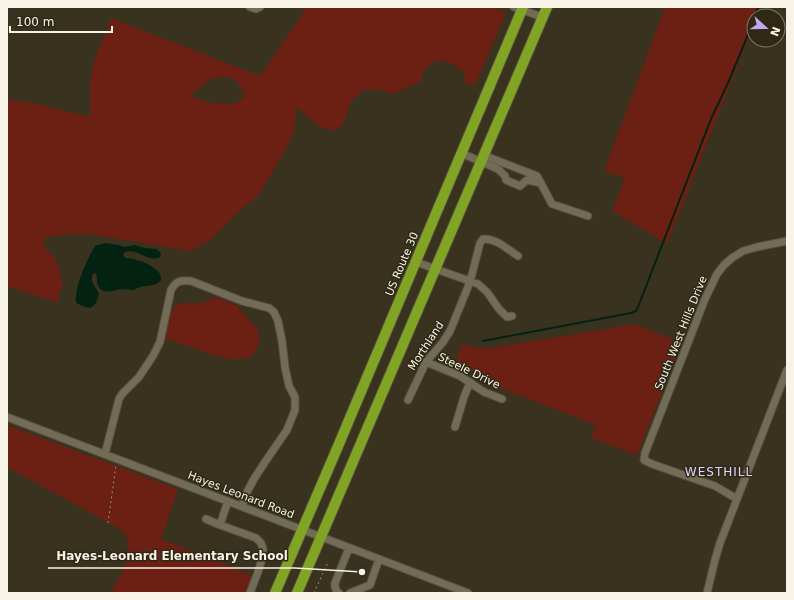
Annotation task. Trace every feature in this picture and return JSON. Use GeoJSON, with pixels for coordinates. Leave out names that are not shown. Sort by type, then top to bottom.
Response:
{"type":"FeatureCollection","features":[{"type":"Feature","properties":{"kind":"highway"},"geometry":{"type":"LineString","coordinates":[[297,593],[547,7]]}},
{"type":"Feature","properties":{"kind":"highway","name":"US Route 30"},"geometry":{"type":"LineString","coordinates":[[275,593],[416,262],[520,8]]}},
{"type":"Feature","properties":{"kind":"street"},"geometry":{"type":"LineString","coordinates":[[250,7],[256,9],[260,7]]}},
{"type":"Feature","properties":{"kind":"street"},"geometry":{"type":"LineString","coordinates":[[520,8],[542,17]]}},
{"type":"Feature","properties":{"kind":"street"},"geometry":{"type":"LineString","coordinates":[[461,153],[537,176],[552,204],[588,216]]}},
{"type":"Feature","properties":{"kind":"street"},"geometry":{"type":"LineString","coordinates":[[482,159],[498,169],[505,176],[506,180],[520,186],[527,180],[541,183]]}},
{"type":"Feature","properties":{"kind":"street","name":"Morthland"},"geometry":{"type":"LineString","coordinates":[[408,400],[426,362],[450,331],[470,282],[480,243],[483,239],[489,238],[494,240],[518,256]]}},
{"type":"Feature","properties":{"kind":"street","name":"South West Hills Drive"},"geometry":{"type":"LineString","coordinates":[[737,499],[715,486],[644,460],[645,453],[705,298],[717,274],[724,265],[743,251],[757,246],[787,241]]}},
{"type":"Feature","properties":{"kind":"street"},"geometry":{"type":"LineString","coordinates":[[416,262],[478,284],[487,292],[499,309],[507,317],[512,316]]}},
{"type":"Feature","properties":{"kind":"street"},"geometry":{"type":"LineString","coordinates":[[105,454],[119,399],[139,377],[153,356],[160,342],[171,290],[174,284],[184,280],[190,281],[242,301],[269,308],[274,312],[278,321],[289,386],[295,397],[295,410],[287,430],[264,462],[246,494],[242,506]]}},
{"type":"Feature","properties":{"kind":"street","name":"Steele Drive"},"geometry":{"type":"LineString","coordinates":[[426,362],[460,376],[484,392],[502,399]]}},
{"type":"Feature","properties":{"kind":"street"},"geometry":{"type":"LineString","coordinates":[[707,593],[719,548],[787,370]]}},
{"type":"Feature","properties":{"kind":"street"},"geometry":{"type":"LineString","coordinates":[[454,427],[470,382]]}},
{"type":"Feature","properties":{"kind":"street","name":"Hayes Leonard Road"},"geometry":{"type":"LineString","coordinates":[[7,417],[468,593]]}},
{"type":"Feature","properties":{"kind":"street"},"geometry":{"type":"LineString","coordinates":[[220,525],[228,501]]}},
{"type":"Feature","properties":{"kind":"street"},"geometry":{"type":"LineString","coordinates":[[206,519],[256,538],[261,543],[263,549],[262,559],[250,593]]}},
{"type":"Feature","properties":{"kind":"street"},"geometry":{"type":"LineString","coordinates":[[337,593],[335,583],[349,548]]}},
{"type":"Feature","properties":{"kind":"street"},"geometry":{"type":"LineString","coordinates":[[368,593],[379,559]]}},
{"type":"Feature","properties":{"kind":"street"},"geometry":{"type":"LineString","coordinates":[[350,593],[370,585]]}},
{"type":"Feature","properties":{"kind":"path"},"geometry":{"type":"LineString","coordinates":[[108,523],[117,459]]}},
{"type":"Feature","properties":{"kind":"path"},"geometry":{"type":"LineString","coordinates":[[314,593],[328,562]]}},
{"type":"Feature","properties":{"kind":"shaded area"},"geometry":{"type":"Polygon","coordinates":[[[307,7],[491,7],[506,13],[477,81],[471,86],[465,84],[464,72],[449,63],[436,61],[423,72],[422,81],[392,94],[382,90],[364,90],[351,101],[343,125],[334,130],[326,129],[317,125],[296,107],[294,132],[258,196],[245,206],[210,240],[190,251],[90,234],[46,237],[43,242],[46,250],[54,256],[60,271],[62,285],[57,303],[7,286],[7,99],[33,103],[90,116],[90,82],[94,62],[111,18],[260,76],[307,7]],[[223,77],[210,79],[190,96],[211,103],[234,104],[245,97],[235,79],[223,77]]]}},
{"type":"Feature","properties":{"kind":"shaded area"},"geometry":{"type":"Polygon","coordinates":[[[665,7],[761,7],[746,8],[746,45],[667,244],[612,211],[625,178],[604,171],[665,7]]]}},
{"type":"Feature","properties":{"kind":"shaded area"},"geometry":{"type":"Polygon","coordinates":[[[105,243],[124,247],[135,245],[144,248],[157,249],[161,253],[160,257],[156,258],[147,257],[129,251],[123,254],[125,258],[139,261],[154,268],[160,274],[161,280],[156,284],[133,290],[123,289],[107,292],[98,287],[96,274],[94,273],[92,276],[92,281],[99,294],[96,303],[91,308],[76,303],[77,289],[88,259],[95,246],[105,243]]]}},
{"type":"Feature","properties":{"kind":"shaded area"},"geometry":{"type":"Polygon","coordinates":[[[213,298],[227,301],[237,306],[258,330],[260,342],[254,354],[246,359],[230,359],[216,356],[164,338],[170,313],[176,305],[186,303],[203,303],[213,298]]]}},
{"type":"Feature","properties":{"kind":"shaded area"},"geometry":{"type":"Polygon","coordinates":[[[635,324],[681,343],[637,455],[591,438],[596,425],[493,385],[471,370],[455,364],[462,344],[478,348],[491,348],[635,324]]]}},
{"type":"Feature","properties":{"kind":"shaded area"},"geometry":{"type":"Polygon","coordinates":[[[7,425],[178,489],[161,539],[232,567],[253,577],[246,593],[111,593],[122,572],[128,551],[127,536],[118,528],[7,467],[7,425]]]}},
{"type":"Feature","properties":{"kind":"waterway"},"geometry":{"type":"LineString","coordinates":[[483,341],[636,311],[711,119],[746,39]]}},
{"type":"Feature","properties":{"kind":"place","name":"Hayes-Leonard Elementary School"},"geometry":{"type":"Point","coordinates":[362,572]}},
{"type":"Feature","properties":{"kind":"district","name":"WESTHILL"},"geometry":{"type":"Point","coordinates":[719,472]}}]}
